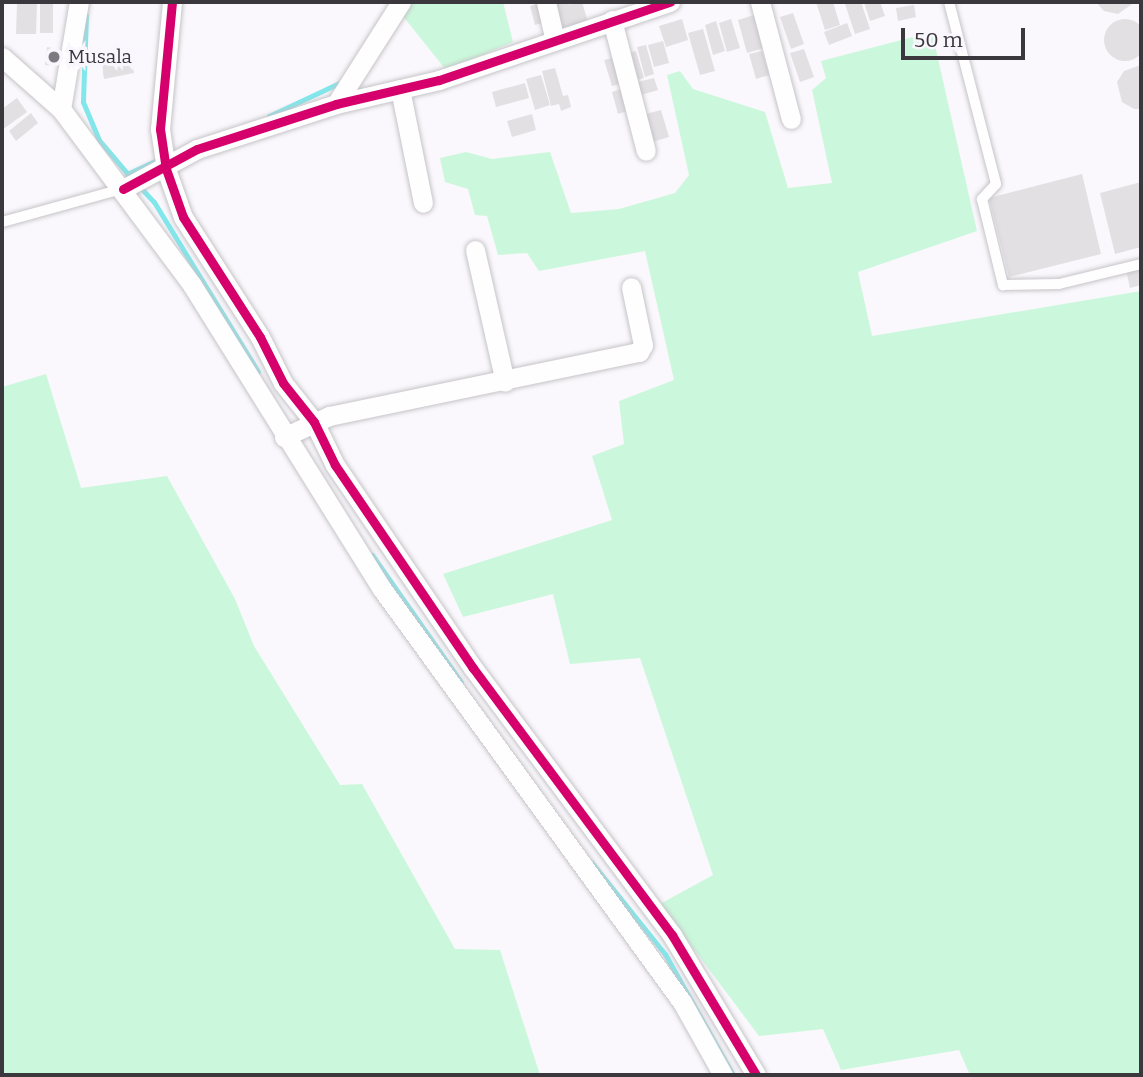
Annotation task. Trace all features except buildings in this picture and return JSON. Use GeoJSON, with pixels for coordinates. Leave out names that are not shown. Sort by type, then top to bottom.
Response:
{"type":"FeatureCollection","features":[{"type":"Feature","properties":{"kind":"street"},"geometry":{"type":"LineString","coordinates":[[61,109],[79,2]]}},
{"type":"Feature","properties":{"kind":"street"},"geometry":{"type":"LineString","coordinates":[[172,2],[159,115],[163,170],[192,233],[260,337],[283,383],[312,423],[335,465],[351,512],[429,659],[756,1075]]}},
{"type":"Feature","properties":{"kind":"street"},"geometry":{"type":"LineString","coordinates":[[336,104],[401,2]]}},
{"type":"Feature","properties":{"kind":"street"},"geometry":{"type":"LineString","coordinates":[[546,2],[554,38]]}},
{"type":"Feature","properties":{"kind":"street"},"geometry":{"type":"LineString","coordinates":[[128,187],[197,149],[336,104],[439,80],[554,38],[670,2]]}},
{"type":"Feature","properties":{"kind":"street"},"geometry":{"type":"LineString","coordinates":[[760,2],[791,119]]}},
{"type":"Feature","properties":{"kind":"street"},"geometry":{"type":"LineString","coordinates":[[612,20],[646,151]]}},
{"type":"Feature","properties":{"kind":"street"},"geometry":{"type":"LineString","coordinates":[[2,57],[61,109],[128,187],[288,435],[473,668],[673,935],[723,1075]]}},
{"type":"Feature","properties":{"kind":"street"},"geometry":{"type":"LineString","coordinates":[[400,89],[423,203]]}},
{"type":"Feature","properties":{"kind":"street"},"geometry":{"type":"LineString","coordinates":[[475,250],[505,382]]}},
{"type":"Feature","properties":{"kind":"street"},"geometry":{"type":"LineString","coordinates":[[288,435],[312,423],[405,399],[505,382],[639,352],[643,345],[631,287]]}},
{"type":"Feature","properties":{"kind":"lane"},"geometry":{"type":"LineString","coordinates":[[949,2],[996,184],[982,199],[1003,285],[1036,281],[1059,284],[1141,264]]}},
{"type":"Feature","properties":{"kind":"lane"},"geometry":{"type":"LineString","coordinates":[[2,222],[128,187]]}},
{"type":"Feature","properties":{"kind":"green space"},"geometry":{"type":"Polygon","coordinates":[[[411,2],[503,2],[513,42],[446,70],[402,15],[411,2]]]}},
{"type":"Feature","properties":{"kind":"green space"},"geometry":{"type":"Polygon","coordinates":[[[932,32],[977,231],[858,272],[872,336],[1141,291],[1141,1075],[970,1075],[959,1050],[841,1070],[823,1029],[759,1036],[660,904],[713,875],[640,658],[570,664],[553,594],[463,617],[443,574],[612,520],[592,456],[624,444],[619,401],[674,380],[645,251],[539,271],[527,253],[498,255],[487,216],[475,215],[468,189],[445,182],[440,158],[466,152],[492,159],[550,152],[571,213],[619,209],[675,193],[689,175],[667,75],[680,71],[693,89],[765,112],[788,188],[832,183],[812,90],[826,78],[821,61],[932,32]]]}},
{"type":"Feature","properties":{"kind":"green space"},"geometry":{"type":"Polygon","coordinates":[[[46,374],[81,488],[167,476],[235,599],[254,646],[340,785],[362,784],[455,949],[500,950],[540,1075],[2,1075],[2,387],[46,374]]]}},
{"type":"Feature","properties":{"kind":"waterway"},"geometry":{"type":"LineString","coordinates":[[86,15],[83,102],[99,140],[132,179]]}},
{"type":"Feature","properties":{"kind":"waterway"},"geometry":{"type":"LineString","coordinates":[[269,116],[339,83]]}},
{"type":"Feature","properties":{"kind":"waterway"},"geometry":{"type":"LineString","coordinates":[[127,174],[159,159]]}},
{"type":"Feature","properties":{"kind":"waterway"},"geometry":{"type":"LineString","coordinates":[[139,186],[154,202],[258,372]]}},
{"type":"Feature","properties":{"kind":"waterway"},"geometry":{"type":"LineString","coordinates":[[372,555],[461,682]]}},
{"type":"Feature","properties":{"kind":"waterway"},"geometry":{"type":"LineString","coordinates":[[592,863],[665,954],[733,1075]]}},
{"type":"Feature","properties":{"kind":"cycle path"},"geometry":{"type":"LineString","coordinates":[[172,2],[160,129],[166,169],[183,217],[260,337],[283,383],[314,422],[335,465],[473,668],[672,935],[756,1075]]}},
{"type":"Feature","properties":{"kind":"cycle path"},"geometry":{"type":"LineString","coordinates":[[123,189],[197,149],[336,104],[439,80],[670,2]]}},
{"type":"Feature","properties":{"kind":"place","name":"Musala"},"geometry":{"type":"Point","coordinates":[54,57]}}]}
